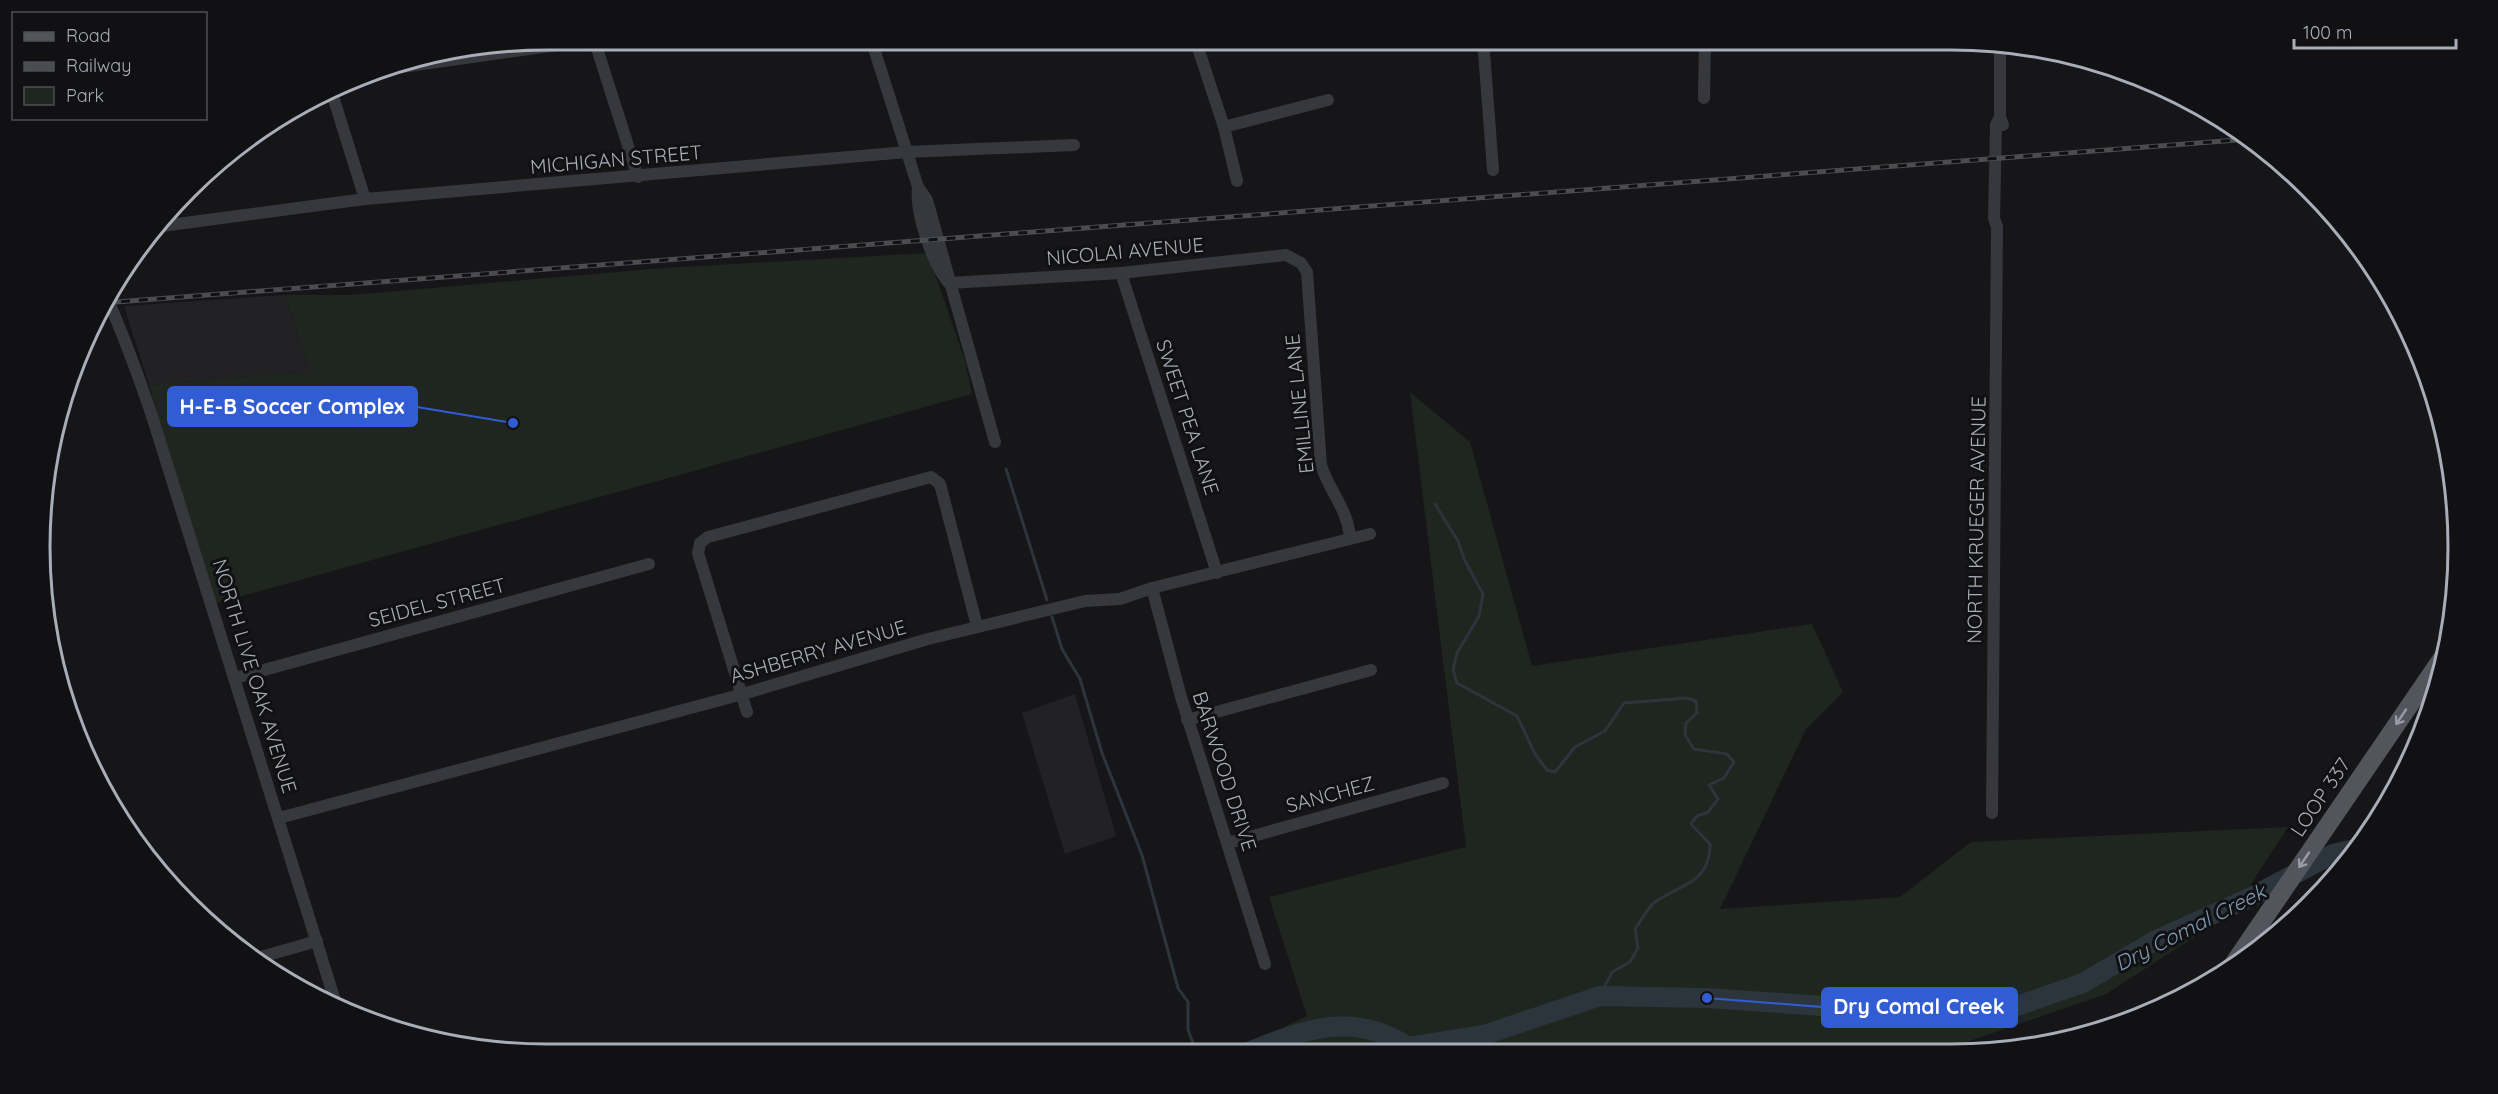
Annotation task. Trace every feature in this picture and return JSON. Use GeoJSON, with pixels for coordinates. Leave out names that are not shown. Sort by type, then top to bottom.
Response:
{"type":"FeatureCollection","features":[{"type":"Feature","properties":{"kind":"main road","name":"LOOP 337"},"geometry":{"type":"LineString","coordinates":[[2243,950],[2433,671]]}},
{"type":"Feature","properties":{"kind":"street"},"geometry":{"type":"LineString","coordinates":[[597,50],[638,177]]}},
{"type":"Feature","properties":{"kind":"street"},"geometry":{"type":"LineString","coordinates":[[874,50],[918,187],[927,200],[995,442]]}},
{"type":"Feature","properties":{"kind":"street"},"geometry":{"type":"LineString","coordinates":[[1200,50],[1224,127],[1237,181]]}},
{"type":"Feature","properties":{"kind":"street"},"geometry":{"type":"LineString","coordinates":[[1485,50],[1493,170]]}},
{"type":"Feature","properties":{"kind":"street"},"geometry":{"type":"LineString","coordinates":[[1704,98],[1705,50]]}},
{"type":"Feature","properties":{"kind":"street"},"geometry":{"type":"LineString","coordinates":[[435,62],[516,51]]}},
{"type":"Feature","properties":{"kind":"street","name":"NORTH KRUEGER AVENUE"},"geometry":{"type":"LineString","coordinates":[[1992,813],[1997,227],[2001,218],[2003,125],[2000,117],[2000,52]]}},
{"type":"Feature","properties":{"kind":"street"},"geometry":{"type":"LineString","coordinates":[[333,98],[365,199]]}},
{"type":"Feature","properties":{"kind":"street"},"geometry":{"type":"LineString","coordinates":[[1224,127],[1328,100]]}},
{"type":"Feature","properties":{"kind":"street","name":"MICHIGAN STREET"},"geometry":{"type":"LineString","coordinates":[[168,225],[365,199],[907,153],[1074,145]]}},
{"type":"Feature","properties":{"kind":"street","name":"NICOLAI AVENUE"},"geometry":{"type":"LineString","coordinates":[[949,283],[1121,273],[1286,255],[1301,262]]}},
{"type":"Feature","properties":{"kind":"street","name":"EMILLINE LANE"},"geometry":{"type":"LineString","coordinates":[[1301,262],[1307,272],[1321,465],[1327,485],[1344,507],[1350,537]]}},
{"type":"Feature","properties":{"kind":"street","name":"SWEET PEA LANE"},"geometry":{"type":"LineString","coordinates":[[1121,273],[1217,573]]}},
{"type":"Feature","properties":{"kind":"street","name":"NORTH LIVE OAK AVENUE"},"geometry":{"type":"LineString","coordinates":[[115,301],[132,343],[133,357],[334,996]]}},
{"type":"Feature","properties":{"kind":"street","name":"NORTH LIVE OAK AVENUE"},"geometry":{"type":"LineString","coordinates":[[111,308],[123,342],[133,357]]}},
{"type":"Feature","properties":{"kind":"street"},"geometry":{"type":"LineString","coordinates":[[747,712],[698,553],[700,543],[708,537],[931,477],[940,484],[977,627]]}},
{"type":"Feature","properties":{"kind":"street","name":"ASHBERRY AVENUE"},"geometry":{"type":"LineString","coordinates":[[279,818],[743,694],[977,627],[1085,601],[1120,599],[1152,588],[1350,537],[1370,534]]}},
{"type":"Feature","properties":{"kind":"street","name":"SEIDEL STREET"},"geometry":{"type":"LineString","coordinates":[[235,678],[649,564]]}},
{"type":"Feature","properties":{"kind":"street","name":"BARWOOD DRIVE"},"geometry":{"type":"LineString","coordinates":[[1152,588],[1187,720],[1228,843],[1264,964]]}},
{"type":"Feature","properties":{"kind":"street"},"geometry":{"type":"LineString","coordinates":[[1187,720],[1371,670]]}},
{"type":"Feature","properties":{"kind":"street","name":"SANCHEZ"},"geometry":{"type":"LineString","coordinates":[[1228,843],[1443,783]]}},
{"type":"Feature","properties":{"kind":"street"},"geometry":{"type":"LineString","coordinates":[[264,956],[317,941]]}},
{"type":"Feature","properties":{"kind":"shaded area"},"geometry":{"type":"Polygon","coordinates":[[[285,295],[310,371],[149,385],[124,306],[285,295]]]}},
{"type":"Feature","properties":{"kind":"shaded area"},"geometry":{"type":"Polygon","coordinates":[[[1075,694],[1116,836],[1065,854],[1022,713],[1075,694]]]}},
{"type":"Feature","properties":{"kind":"green space"},"geometry":{"type":"Polygon","coordinates":[[[928,253],[965,361],[972,394],[213,604],[149,385],[310,371],[285,295],[351,295],[663,268],[928,253]]]}},
{"type":"Feature","properties":{"kind":"green space"},"geometry":{"type":"Polygon","coordinates":[[[1410,392],[1470,442],[1532,666],[1812,624],[1843,692],[1806,729],[1720,909],[1900,897],[1971,842],[2288,827],[2232,913],[2106,994],[1967,1042],[1972,1043],[1249,1044],[1307,1016],[1269,897],[1466,847],[1410,392]]]}},
{"type":"Feature","properties":{"kind":"waterway"},"geometry":{"type":"LineString","coordinates":[[1006,469],[1047,600]]}},
{"type":"Feature","properties":{"kind":"waterway"},"geometry":{"type":"LineString","coordinates":[[1435,504],[1458,541],[1464,559],[1483,594],[1479,616],[1457,653],[1453,670],[1457,683],[1517,716],[1535,754],[1547,770],[1555,772],[1575,747],[1605,731],[1624,703],[1687,698],[1696,701],[1697,713],[1686,723],[1685,735],[1694,749],[1727,754],[1734,762],[1724,778],[1709,785],[1718,799],[1708,812],[1697,816],[1691,824],[1710,844],[1705,867],[1693,880],[1655,902],[1649,908],[1635,929],[1638,948],[1630,962],[1612,972],[1600,996]]}},
{"type":"Feature","properties":{"kind":"waterway"},"geometry":{"type":"LineString","coordinates":[[1052,617],[1062,649],[1080,679],[1102,753],[1142,855],[1178,988],[1188,1002],[1188,1030],[1193,1044]]}},
{"type":"Feature","properties":{"kind":"waterway","name":"Dry Comal Creek"},"geometry":{"type":"LineString","coordinates":[[1427,1044],[1484,1035],[1600,996],[1707,998],[1911,1012],[2017,1006],[2083,983],[2154,941],[2251,897],[2333,854],[2345,851]]}},
{"type":"Feature","properties":{"kind":"waterway","name":"Dry Comal Creek"},"geometry":{"type":"LineString","coordinates":[[1269,1044],[1307,1031],[1347,1027],[1367,1029],[1403,1044]]}},
{"type":"Feature","properties":{"kind":"railway"},"geometry":{"type":"LineString","coordinates":[[114,302],[2237,140]]}},
{"type":"Feature","properties":{"kind":"place","name":"H-E-B Soccer Complex"},"geometry":{"type":"Point","coordinates":[513,423]}},
{"type":"Feature","properties":{"kind":"place","name":"Dry Comal Creek"},"geometry":{"type":"Point","coordinates":[1707,998]}}]}
